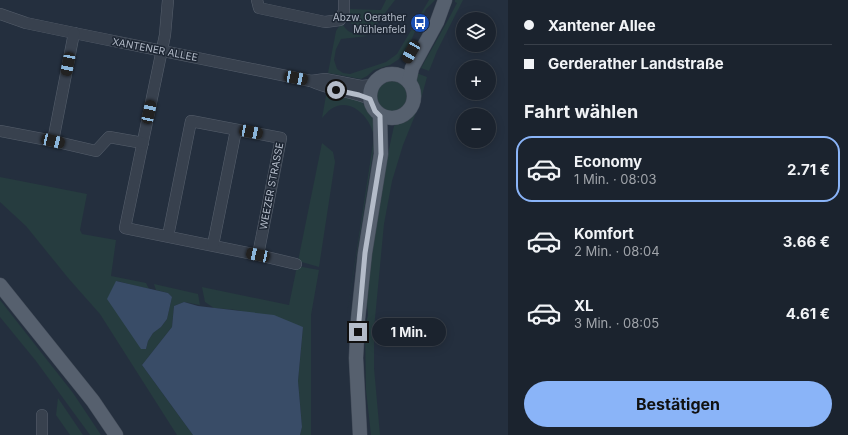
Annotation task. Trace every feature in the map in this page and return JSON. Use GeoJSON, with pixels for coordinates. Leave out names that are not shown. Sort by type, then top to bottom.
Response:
{"type":"FeatureCollection","features":[{"type":"Feature","properties":{"kind":"main road"},"geometry":{"type":"LineString","coordinates":[[395,74],[404,64],[425,27],[445,0]]}},
{"type":"Feature","properties":{"kind":"main road"},"geometry":{"type":"LineString","coordinates":[[409,82],[412,68],[437,22],[445,0]]}},
{"type":"Feature","properties":{"kind":"main road"},"geometry":{"type":"LineString","coordinates":[[395,74],[403,77],[409,82],[414,94],[414,101],[407,113],[401,117],[387,117],[375,111],[370,99],[370,92],[373,85],[382,76],[395,74]]}},
{"type":"Feature","properties":{"kind":"main road"},"geometry":{"type":"LineString","coordinates":[[360,435],[356,358],[358,319],[365,253],[387,117]]}},
{"type":"Feature","properties":{"kind":"main road"},"geometry":{"type":"LineString","coordinates":[[0,285],[93,401],[116,435]]}},
{"type":"Feature","properties":{"kind":"street"},"geometry":{"type":"LineString","coordinates":[[168,0],[162,51],[125,228],[213,245],[296,264]]}},
{"type":"Feature","properties":{"kind":"street"},"geometry":{"type":"LineString","coordinates":[[258,0],[260,8],[325,22],[340,20],[344,11],[344,0]]}},
{"type":"Feature","properties":{"kind":"street","name":"XANTENER ALLEE"},"geometry":{"type":"LineString","coordinates":[[0,14],[26,23],[311,81],[324,87],[370,99]]}},
{"type":"Feature","properties":{"kind":"street"},"geometry":{"type":"LineString","coordinates":[[53,141],[74,33]]}},
{"type":"Feature","properties":{"kind":"street","name":"XANTENER ALLEE"},"geometry":{"type":"LineString","coordinates":[[311,81],[326,79],[361,86],[373,85]]}},
{"type":"Feature","properties":{"kind":"street","name":"WEEZER STRASSE"},"geometry":{"type":"LineString","coordinates":[[168,236],[191,121],[281,138],[258,255]]}},
{"type":"Feature","properties":{"kind":"street"},"geometry":{"type":"LineString","coordinates":[[213,245],[236,130]]}},
{"type":"Feature","properties":{"kind":"street"},"geometry":{"type":"LineString","coordinates":[[0,131],[96,151],[109,137],[143,143]]}},
{"type":"Feature","properties":{"kind":"street"},"geometry":{"type":"LineString","coordinates":[[42,415],[42,435]]}},
{"type":"Feature","properties":{"kind":"green space"},"geometry":{"type":"Polygon","coordinates":[[[386,0],[395,0],[375,26],[367,29],[352,24],[345,19],[347,9],[381,10],[386,0]]]}},
{"type":"Feature","properties":{"kind":"green space"},"geometry":{"type":"Polygon","coordinates":[[[429,0],[435,0],[426,9],[411,41],[399,59],[390,65],[374,70],[361,79],[328,73],[336,31],[340,25],[343,25],[354,34],[368,36],[341,39],[336,49],[334,60],[337,69],[343,73],[350,74],[386,62],[397,54],[429,0]]]}},
{"type":"Feature","properties":{"kind":"green space"},"geometry":{"type":"Polygon","coordinates":[[[455,0],[463,0],[437,51],[429,71],[421,68],[457,3],[455,0]]]}},
{"type":"Feature","properties":{"kind":"green space"},"geometry":{"type":"Polygon","coordinates":[[[414,72],[427,77],[420,103],[403,145],[392,181],[384,224],[374,329],[374,368],[380,435],[371,435],[366,390],[365,327],[368,315],[366,290],[374,217],[394,126],[409,117],[416,108],[417,98],[414,72]]]}},
{"type":"Feature","properties":{"kind":"green space"},"geometry":{"type":"Polygon","coordinates":[[[391,80],[403,85],[408,97],[403,109],[391,114],[379,109],[374,97],[379,85],[391,80]]]}},
{"type":"Feature","properties":{"kind":"green space"},"geometry":{"type":"Polygon","coordinates":[[[327,90],[361,101],[373,118],[375,141],[347,314],[374,137],[369,123],[359,111],[353,107],[346,105],[338,106],[330,110],[322,118],[327,90]]]}},
{"type":"Feature","properties":{"kind":"green space"},"geometry":{"type":"Polygon","coordinates":[[[322,143],[333,152],[335,162],[319,267],[298,261],[322,143]]]}},
{"type":"Feature","properties":{"kind":"green space"},"geometry":{"type":"Polygon","coordinates":[[[0,177],[87,194],[80,230],[82,234],[116,240],[111,276],[146,283],[149,289],[117,281],[146,349],[148,341],[153,333],[161,327],[167,319],[172,297],[168,293],[156,290],[154,284],[198,294],[200,305],[184,302],[174,306],[172,327],[142,365],[193,435],[177,435],[100,314],[69,279],[26,226],[0,202],[0,177]]]}},
{"type":"Feature","properties":{"kind":"green space"},"geometry":{"type":"Polygon","coordinates":[[[297,266],[319,270],[311,315],[311,435],[300,435],[302,427],[298,381],[303,327],[237,310],[214,308],[205,302],[202,287],[289,305],[297,266]]]}},
{"type":"Feature","properties":{"kind":"green space"},"geometry":{"type":"Polygon","coordinates":[[[0,300],[73,393],[101,435],[90,435],[36,361],[0,317],[0,300]]]}},
{"type":"Feature","properties":{"kind":"green space"},"geometry":{"type":"Polygon","coordinates":[[[58,398],[83,435],[70,435],[56,415],[58,398]]]}},
{"type":"Feature","properties":{"kind":"water"},"geometry":{"type":"Polygon","coordinates":[[[116,281],[168,293],[172,297],[167,319],[161,327],[153,333],[148,341],[146,349],[141,349],[107,299],[116,281]]]}},
{"type":"Feature","properties":{"kind":"water"},"geometry":{"type":"Polygon","coordinates":[[[184,302],[198,306],[274,315],[303,327],[298,381],[302,427],[300,435],[193,435],[142,365],[172,327],[174,306],[184,302]]]}},
{"type":"Feature","properties":{"kind":"place","name":"Abzw. Oerather Mühlenfeld"},"geometry":{"type":"Point","coordinates":[420,23]}},
{"type":"Feature","properties":{"kind":"route"},"geometry":{"type":"LineString","coordinates":[[336,90],[370,99],[372,106],[380,116],[381,154],[365,253],[358,332]]}}]}
